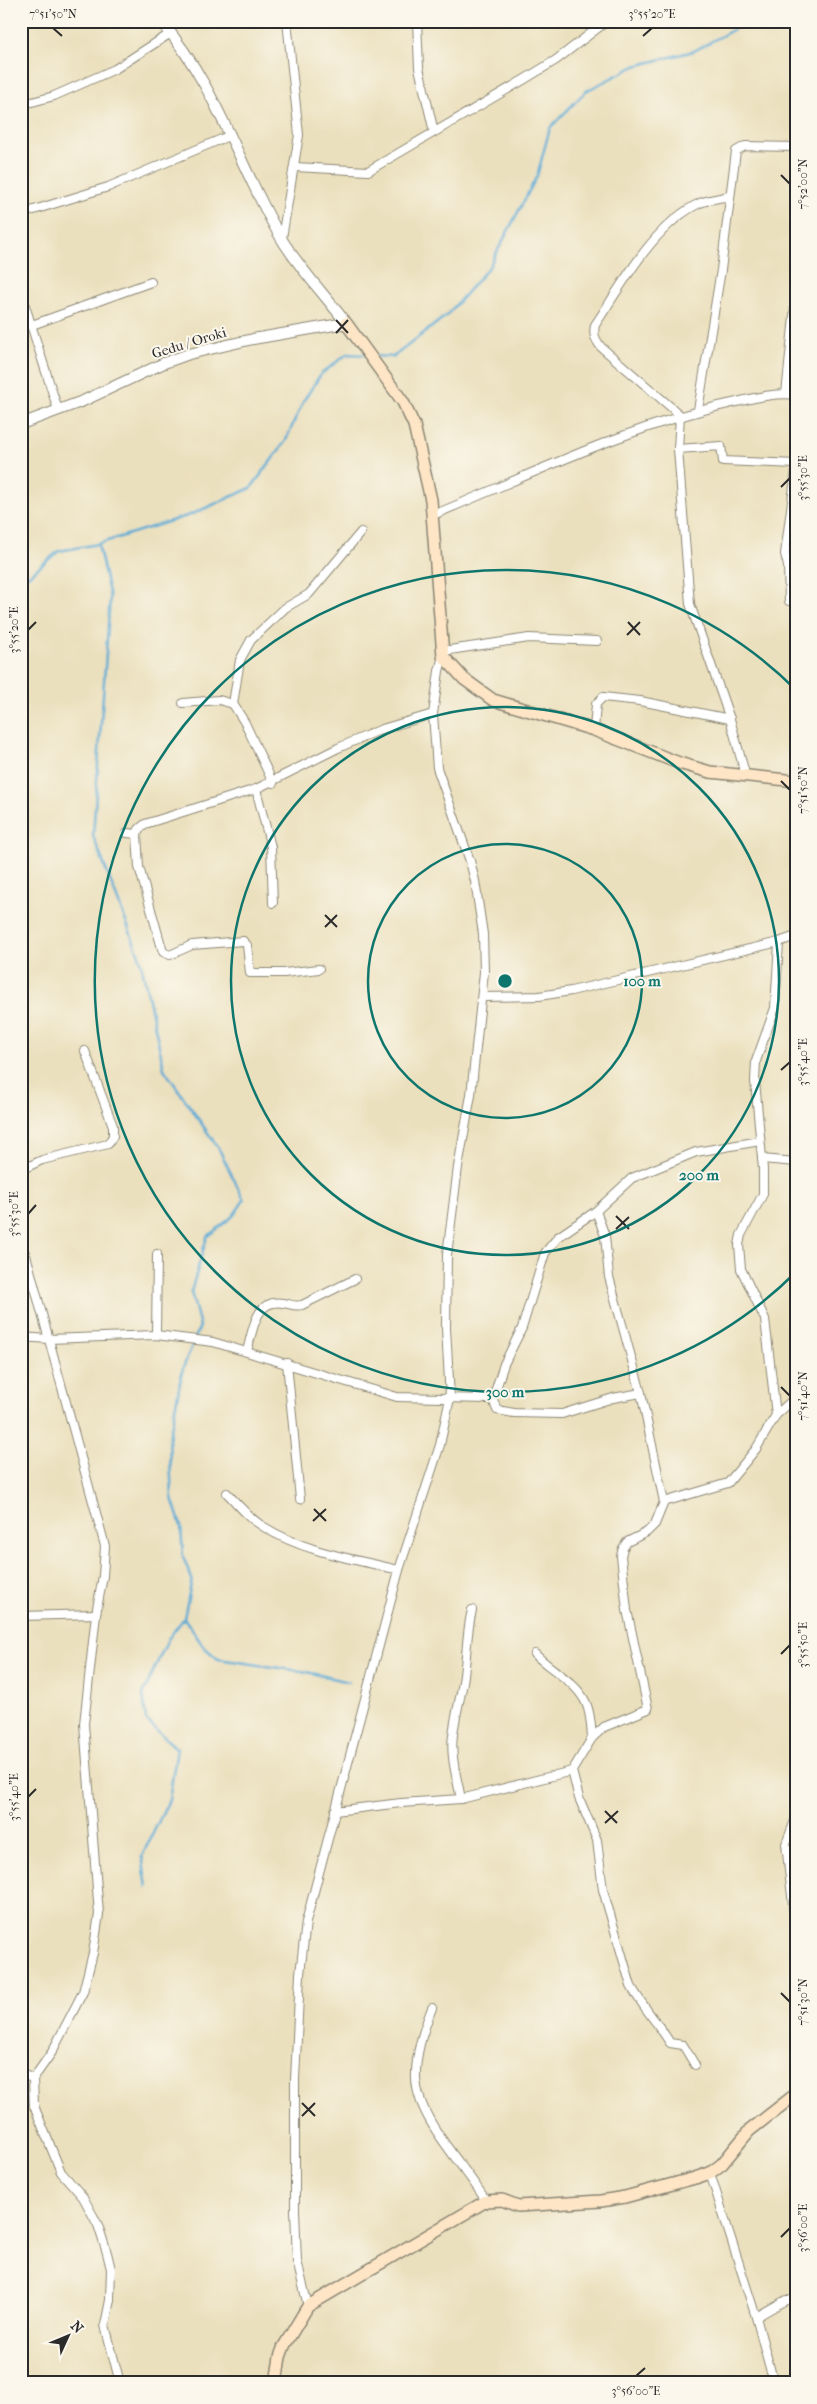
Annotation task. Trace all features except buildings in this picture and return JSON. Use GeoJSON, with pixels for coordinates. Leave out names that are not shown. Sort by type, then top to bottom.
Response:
{"type":"FeatureCollection","features":[{"type":"Feature","properties":{"kind":"main road"},"geometry":{"type":"LineString","coordinates":[[346,324],[391,384],[403,402],[414,425],[433,514],[443,654],[464,679],[493,700],[594,730],[679,763],[710,772],[796,782]]}},
{"type":"Feature","properties":{"kind":"main road"},"geometry":{"type":"LineString","coordinates":[[276,2383],[280,2357],[284,2346],[308,2306],[486,2201],[502,2200],[518,2206],[601,2201],[633,2195],[710,2173],[722,2164],[749,2131],[796,2094]]}},
{"type":"Feature","properties":{"kind":"street"},"geometry":{"type":"LineString","coordinates":[[161,21],[212,95],[282,238],[346,324]]}},
{"type":"Feature","properties":{"kind":"street"},"geometry":{"type":"LineString","coordinates":[[171,33],[172,21]]}},
{"type":"Feature","properties":{"kind":"street"},"geometry":{"type":"LineString","coordinates":[[282,238],[299,135],[287,21]]}},
{"type":"Feature","properties":{"kind":"street"},"geometry":{"type":"LineString","coordinates":[[417,21],[418,68],[434,132]]}},
{"type":"Feature","properties":{"kind":"street"},"geometry":{"type":"LineString","coordinates":[[589,21],[593,31]]}},
{"type":"Feature","properties":{"kind":"street"},"geometry":{"type":"LineString","coordinates":[[295,167],[368,171],[533,75],[607,21]]}},
{"type":"Feature","properties":{"kind":"street"},"geometry":{"type":"LineString","coordinates":[[21,105],[54,96],[115,69],[171,33]]}},
{"type":"Feature","properties":{"kind":"street"},"geometry":{"type":"LineString","coordinates":[[21,214],[108,187],[231,135]]}},
{"type":"Feature","properties":{"kind":"street"},"geometry":{"type":"LineString","coordinates":[[698,410],[721,270],[736,151],[739,148],[796,148]]}},
{"type":"Feature","properties":{"kind":"street"},"geometry":{"type":"LineString","coordinates":[[680,415],[601,347],[595,340],[595,325],[640,257],[668,228],[700,203],[730,196]]}},
{"type":"Feature","properties":{"kind":"street"},"geometry":{"type":"LineString","coordinates":[[32,325],[151,282]]}},
{"type":"Feature","properties":{"kind":"street"},"geometry":{"type":"LineString","coordinates":[[21,293],[58,410]]}},
{"type":"Feature","properties":{"kind":"street"},"geometry":{"type":"LineString","coordinates":[[786,394],[796,297]]}},
{"type":"Feature","properties":{"kind":"street","name":"Gedu / Oroki"},"geometry":{"type":"LineString","coordinates":[[21,424],[83,401],[164,362],[189,354],[253,339],[346,324]]}},
{"type":"Feature","properties":{"kind":"street"},"geometry":{"type":"LineString","coordinates":[[433,514],[680,415],[747,399],[786,394],[796,395]]}},
{"type":"Feature","properties":{"kind":"street"},"geometry":{"type":"LineString","coordinates":[[680,415],[678,449],[690,604],[730,719],[746,777]]}},
{"type":"Feature","properties":{"kind":"street"},"geometry":{"type":"LineString","coordinates":[[678,449],[722,446],[722,461],[796,464]]}},
{"type":"Feature","properties":{"kind":"street"},"geometry":{"type":"LineString","coordinates":[[789,601],[786,554],[796,471]]}},
{"type":"Feature","properties":{"kind":"street"},"geometry":{"type":"LineString","coordinates":[[273,782],[245,723],[233,704],[240,660],[251,640],[285,608],[309,594],[361,532]]}},
{"type":"Feature","properties":{"kind":"street"},"geometry":{"type":"LineString","coordinates":[[308,2306],[297,2261],[295,2210],[295,2080],[300,1974],[306,1922],[399,1570],[440,1445],[450,1398],[446,1328],[447,1255],[458,1167],[471,1095],[484,972],[483,934],[475,881],[470,861],[437,768],[433,714],[439,671],[443,654],[529,638],[597,641]]}},
{"type":"Feature","properties":{"kind":"street"},"geometry":{"type":"LineString","coordinates":[[594,730],[596,704],[603,697],[640,701],[730,719]]}},
{"type":"Feature","properties":{"kind":"street"},"geometry":{"type":"LineString","coordinates":[[183,703],[219,700],[233,704]]}},
{"type":"Feature","properties":{"kind":"street"},"geometry":{"type":"LineString","coordinates":[[319,969],[284,973],[250,973],[247,945],[243,941],[192,945],[170,955],[163,952],[139,866],[137,834],[139,829],[144,824],[256,790],[338,748],[382,729],[433,714]]}},
{"type":"Feature","properties":{"kind":"street"},"geometry":{"type":"LineString","coordinates":[[256,790],[271,847],[273,903]]}},
{"type":"Feature","properties":{"kind":"street"},"geometry":{"type":"LineString","coordinates":[[127,832],[137,834]]}},
{"type":"Feature","properties":{"kind":"street"},"geometry":{"type":"LineString","coordinates":[[482,997],[539,996],[571,992],[779,942],[796,936]]}},
{"type":"Feature","properties":{"kind":"street"},"geometry":{"type":"LineString","coordinates":[[776,1415],[765,1319],[746,1281],[740,1258],[742,1235],[763,1194],[755,1081],[756,1061],[775,1008],[779,942]]}},
{"type":"Feature","properties":{"kind":"street"},"geometry":{"type":"LineString","coordinates":[[21,1170],[42,1160],[108,1144],[114,1136],[113,1126],[85,1051]]}},
{"type":"Feature","properties":{"kind":"street"},"geometry":{"type":"LineString","coordinates":[[641,1394],[613,1398],[562,1414],[514,1413],[497,1410],[492,1397],[504,1364],[522,1328],[545,1254],[567,1230],[596,1211],[632,1178],[696,1152],[760,1141]]}},
{"type":"Feature","properties":{"kind":"street"},"geometry":{"type":"LineString","coordinates":[[762,1159],[796,1162]]}},
{"type":"Feature","properties":{"kind":"street"},"geometry":{"type":"LineString","coordinates":[[335,1812],[401,1803],[461,1799],[572,1771],[592,1738],[604,1727],[648,1709],[626,1610],[621,1556],[627,1542],[647,1532],[655,1524],[664,1502],[641,1394],[608,1277],[603,1227],[596,1211]]}},
{"type":"Feature","properties":{"kind":"street"},"geometry":{"type":"LineString","coordinates":[[21,1245],[105,1546],[103,1576],[96,1614],[84,1724],[99,1914],[97,1930],[83,1992],[52,2052],[33,2078],[34,2106],[56,2162],[61,2172],[87,2204],[98,2225],[107,2253],[110,2269],[110,2300],[105,2325],[120,2383]]}},
{"type":"Feature","properties":{"kind":"street"},"geometry":{"type":"LineString","coordinates":[[156,1335],[157,1254]]}},
{"type":"Feature","properties":{"kind":"street"},"geometry":{"type":"LineString","coordinates":[[21,1273],[28,1266]]}},
{"type":"Feature","properties":{"kind":"street"},"geometry":{"type":"LineString","coordinates":[[247,1351],[258,1313],[268,1305],[283,1303],[293,1307],[302,1306],[355,1279]]}},
{"type":"Feature","properties":{"kind":"street"},"geometry":{"type":"LineString","coordinates":[[21,1337],[48,1339],[156,1335],[213,1342],[397,1397],[484,1400],[492,1397]]}},
{"type":"Feature","properties":{"kind":"street"},"geometry":{"type":"LineString","coordinates":[[287,1363],[300,1498]]}},
{"type":"Feature","properties":{"kind":"street"},"geometry":{"type":"LineString","coordinates":[[664,1502],[728,1483],[756,1449],[776,1415],[796,1397]]}},
{"type":"Feature","properties":{"kind":"street"},"geometry":{"type":"LineString","coordinates":[[227,1493],[246,1514],[264,1527],[312,1549],[399,1570]]}},
{"type":"Feature","properties":{"kind":"street"},"geometry":{"type":"LineString","coordinates":[[461,1799],[452,1754],[453,1736],[463,1682],[467,1633],[472,1610]]}},
{"type":"Feature","properties":{"kind":"street"},"geometry":{"type":"LineString","coordinates":[[21,1616],[96,1614]]}},
{"type":"Feature","properties":{"kind":"street"},"geometry":{"type":"LineString","coordinates":[[535,1654],[586,1701],[592,1738]]}},
{"type":"Feature","properties":{"kind":"street"},"geometry":{"type":"LineString","coordinates":[[572,1771],[579,1798],[598,1840],[604,1890],[631,1986],[638,1999],[657,2021],[670,2043],[683,2045],[695,2064]]}},
{"type":"Feature","properties":{"kind":"street"},"geometry":{"type":"LineString","coordinates":[[796,1818],[786,1844],[796,1931]]}},
{"type":"Feature","properties":{"kind":"street"},"geometry":{"type":"LineString","coordinates":[[432,2008],[424,2028],[416,2080],[424,2108],[486,2201]]}},
{"type":"Feature","properties":{"kind":"street"},"geometry":{"type":"LineString","coordinates":[[21,2070],[25,2075],[33,2078]]}},
{"type":"Feature","properties":{"kind":"street"},"geometry":{"type":"LineString","coordinates":[[710,2173],[756,2317],[774,2383]]}},
{"type":"Feature","properties":{"kind":"street"},"geometry":{"type":"LineString","coordinates":[[756,2317],[786,2300],[796,2300]]}},
{"type":"Feature","properties":{"kind":"waterway"},"geometry":{"type":"LineString","coordinates":[[375,356],[393,357],[447,315],[489,267],[537,176],[550,128],[586,91],[635,66],[694,51],[749,21]]}},
{"type":"Feature","properties":{"kind":"waterway"},"geometry":{"type":"LineString","coordinates":[[21,584],[24,579],[59,551],[98,544],[190,515],[251,488],[285,442],[304,400],[321,374],[347,354],[365,355]]}},
{"type":"Feature","properties":{"kind":"waterway"},"geometry":{"type":"LineString","coordinates":[[98,544],[110,597],[93,836],[140,958],[164,1069],[219,1149],[244,1200],[233,1216],[207,1237],[191,1292],[200,1326],[183,1368],[169,1439],[172,1498],[181,1526],[183,1557],[192,1579],[184,1618],[168,1639],[143,1694],[146,1720],[177,1749],[169,1800],[142,1856],[147,1887]]}},
{"type":"Feature","properties":{"kind":"waterway"},"geometry":{"type":"LineString","coordinates":[[184,1618],[204,1647],[218,1659],[307,1672],[349,1682]]}}]}
